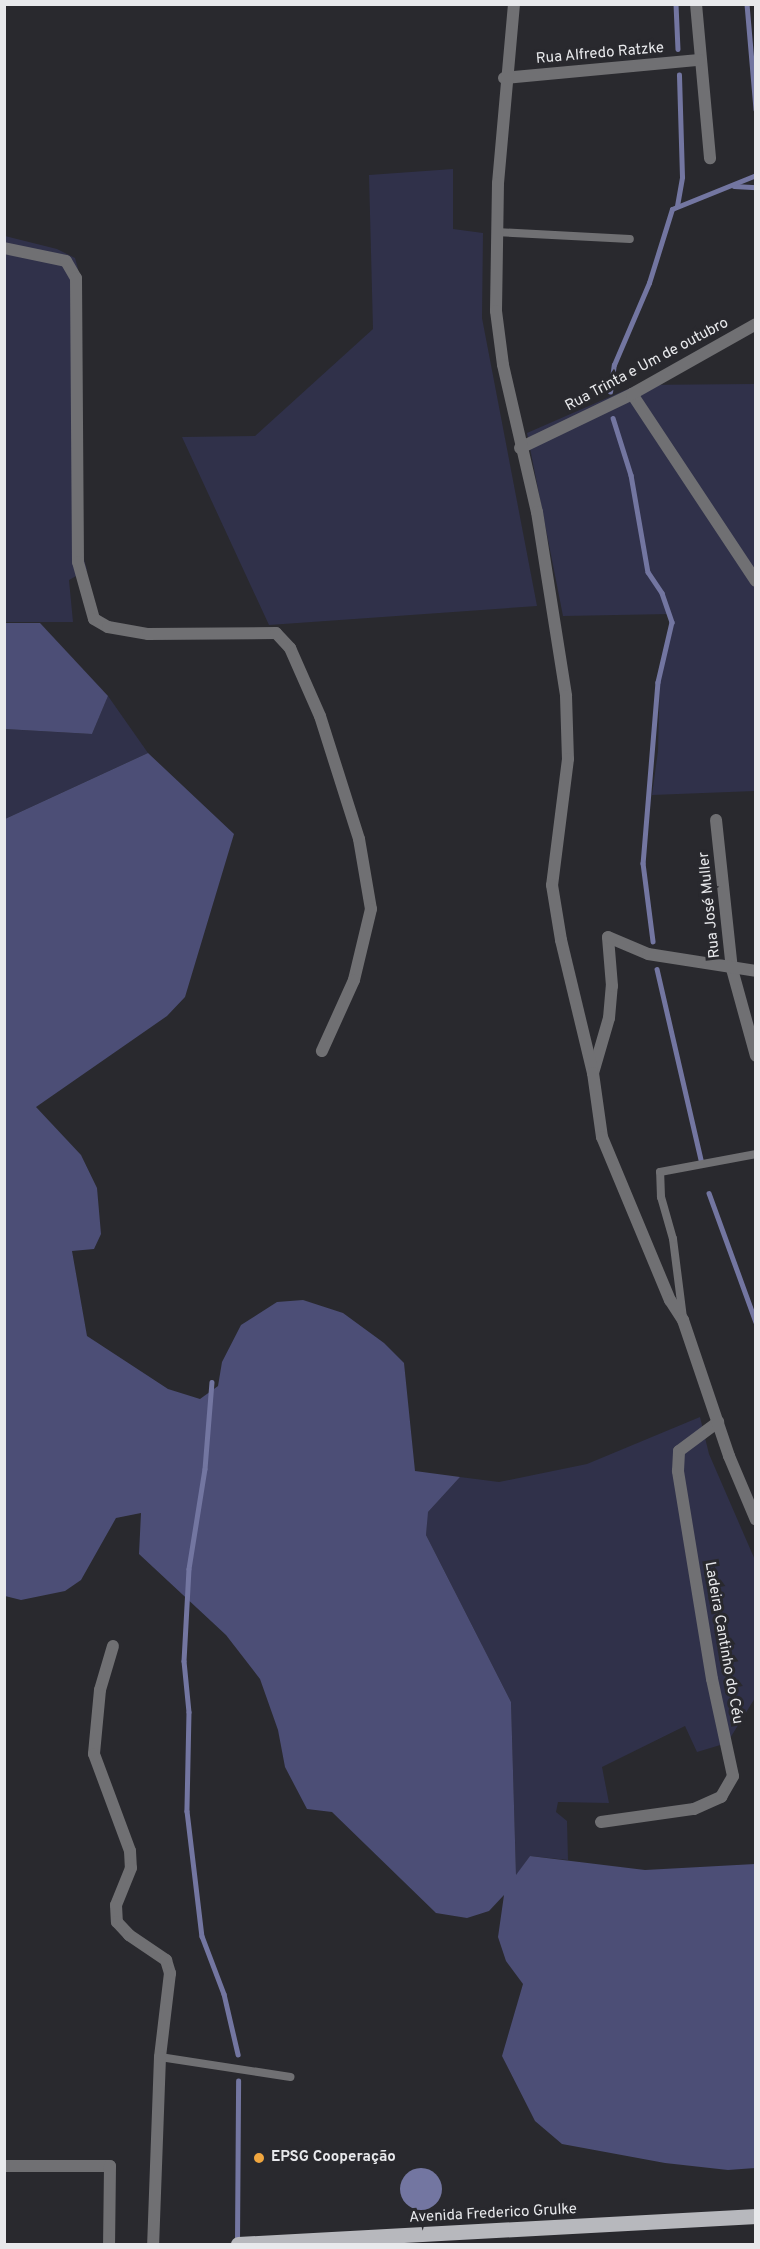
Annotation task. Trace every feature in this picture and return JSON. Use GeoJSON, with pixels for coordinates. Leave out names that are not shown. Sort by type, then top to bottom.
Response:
{"type":"FeatureCollection","features":[{"type":"Feature","properties":{"kind":"main road","name":"Avenida Frederico Grulke"},"geometry":{"type":"LineString","coordinates":[[238,2244],[754,2216]]}},
{"type":"Feature","properties":{"kind":"street"},"geometry":{"type":"LineString","coordinates":[[514,4],[504,78],[496,232],[496,311],[520,448],[537,512],[567,696],[568,759],[552,885],[561,940],[593,1073],[602,1137],[670,1300],[683,1320],[718,1422],[756,1520]]}},
{"type":"Feature","properties":{"kind":"street"},"geometry":{"type":"LineString","coordinates":[[696,4],[699,60],[710,159]]}},
{"type":"Feature","properties":{"kind":"street","name":"Rua Alfredo Ratzke"},"geometry":{"type":"LineString","coordinates":[[504,78],[699,60]]}},
{"type":"Feature","properties":{"kind":"street"},"geometry":{"type":"LineString","coordinates":[[4,248],[66,261],[76,278],[78,562],[94,619],[108,627],[148,634],[276,633],[290,648],[320,716],[359,839],[371,909],[354,980],[322,1051]]}},
{"type":"Feature","properties":{"kind":"street","name":"Rua Trinta e Um de outubro"},"geometry":{"type":"LineString","coordinates":[[520,448],[632,394],[756,324]]}},
{"type":"Feature","properties":{"kind":"street"},"geometry":{"type":"LineString","coordinates":[[632,394],[756,581]]}},
{"type":"Feature","properties":{"kind":"street","name":"Rua José Muller"},"geometry":{"type":"LineString","coordinates":[[716,820],[732,969],[756,1056]]}},
{"type":"Feature","properties":{"kind":"street"},"geometry":{"type":"LineString","coordinates":[[593,1073],[609,1018],[612,986],[608,937],[648,954],[756,971]]}},
{"type":"Feature","properties":{"kind":"street","name":"Ladeira Cantinho do Céu"},"geometry":{"type":"LineString","coordinates":[[601,1822],[694,1809],[721,1797],[733,1776],[712,1679],[678,1471],[679,1451],[718,1422]]}},
{"type":"Feature","properties":{"kind":"street"},"geometry":{"type":"LineString","coordinates":[[113,1646],[100,1690],[94,1754],[130,1851],[131,1868],[116,1905],[117,1922],[129,1935],[166,1960],[170,1974],[160,2057],[153,2244]]}},
{"type":"Feature","properties":{"kind":"street"},"geometry":{"type":"LineString","coordinates":[[4,2166],[110,2166],[108,2244]]}},
{"type":"Feature","properties":{"kind":"lane"},"geometry":{"type":"LineString","coordinates":[[496,232],[630,239]]}},
{"type":"Feature","properties":{"kind":"lane"},"geometry":{"type":"LineString","coordinates":[[683,1320],[682,1287],[661,1197],[660,1172],[756,1154]]}},
{"type":"Feature","properties":{"kind":"lane"},"geometry":{"type":"LineString","coordinates":[[160,2057],[290,2077]]}},
{"type":"Feature","properties":{"kind":"shaded area"},"geometry":{"type":"Polygon","coordinates":[[[453,169],[453,229],[483,233],[482,318],[537,606],[269,625],[182,437],[255,436],[373,329],[369,175],[453,169]]]}},
{"type":"Feature","properties":{"kind":"shaded area"},"geometry":{"type":"Polygon","coordinates":[[[5,236],[57,249],[75,258],[78,269],[83,556],[87,570],[69,580],[73,622],[5,622],[5,236]]]}},
{"type":"Feature","properties":{"kind":"shaded area"},"geometry":{"type":"Polygon","coordinates":[[[755,384],[755,791],[652,795],[658,751],[660,672],[672,632],[670,614],[563,616],[527,433],[637,385],[755,384]]]}},
{"type":"Feature","properties":{"kind":"shaded area"},"geometry":{"type":"Polygon","coordinates":[[[4,623],[40,623],[108,696],[92,734],[5,729],[4,623]]]}},
{"type":"Feature","properties":{"kind":"shaded area"},"geometry":{"type":"Polygon","coordinates":[[[108,696],[148,753],[5,819],[4,729],[92,734],[108,696]]]}},
{"type":"Feature","properties":{"kind":"shaded area"},"geometry":{"type":"Polygon","coordinates":[[[148,753],[234,834],[185,997],[167,1016],[36,1107],[81,1155],[97,1188],[101,1234],[94,1249],[72,1251],[87,1336],[168,1389],[200,1399],[218,1386],[222,1362],[241,1325],[277,1302],[303,1300],[343,1313],[384,1343],[404,1363],[415,1471],[460,1477],[428,1512],[426,1535],[511,1702],[516,1875],[530,1856],[645,1870],[755,1864],[755,2168],[728,2170],[665,2163],[562,2144],[535,2121],[502,2056],[523,1984],[506,1961],[498,1937],[504,1895],[489,1911],[467,1918],[436,1913],[332,1812],[307,1809],[285,1767],[278,1730],[260,1679],[226,1635],[139,1554],[141,1513],[116,1518],[81,1580],[65,1591],[21,1600],[5,1596],[5,819],[148,753]]]}},
{"type":"Feature","properties":{"kind":"shaded area"},"geometry":{"type":"Polygon","coordinates":[[[700,1417],[709,1454],[755,1560],[755,1698],[727,1743],[697,1752],[685,1726],[602,1767],[609,1803],[558,1802],[556,1812],[567,1821],[568,1860],[530,1856],[516,1876],[511,1702],[426,1535],[427,1513],[460,1477],[499,1482],[587,1464],[700,1417]]]}},
{"type":"Feature","properties":{"kind":"shaded area"},"geometry":{"type":"Polygon","coordinates":[[[421,2168],[436,2174],[442,2189],[436,2204],[421,2210],[406,2204],[400,2189],[406,2174],[421,2168]]]}},
{"type":"Feature","properties":{"kind":"waterway"},"geometry":{"type":"LineString","coordinates":[[676,4],[678,49]]}},
{"type":"Feature","properties":{"kind":"waterway"},"geometry":{"type":"LineString","coordinates":[[747,4],[756,110]]}},
{"type":"Feature","properties":{"kind":"waterway"},"geometry":{"type":"LineString","coordinates":[[677,206],[682,177],[679,75]]}},
{"type":"Feature","properties":{"kind":"waterway"},"geometry":{"type":"LineString","coordinates":[[610,392],[614,365],[649,283],[672,209],[756,175]]}},
{"type":"Feature","properties":{"kind":"waterway"},"geometry":{"type":"LineString","coordinates":[[734,186],[756,187]]}},
{"type":"Feature","properties":{"kind":"waterway"},"geometry":{"type":"LineString","coordinates":[[613,418],[631,475],[648,572],[662,593],[672,622],[658,682],[643,863],[653,941]]}},
{"type":"Feature","properties":{"kind":"waterway"},"geometry":{"type":"LineString","coordinates":[[657,969],[702,1164]]}},
{"type":"Feature","properties":{"kind":"waterway"},"geometry":{"type":"LineString","coordinates":[[709,1193],[756,1322]]}},
{"type":"Feature","properties":{"kind":"waterway"},"geometry":{"type":"LineString","coordinates":[[212,1382],[205,1469],[189,1569],[184,1661],[189,1712],[187,1811],[202,1936],[224,1994],[238,2054]]}},
{"type":"Feature","properties":{"kind":"waterway"},"geometry":{"type":"LineString","coordinates":[[237,2241],[238,2081]]}},
{"type":"Feature","properties":{"kind":"place","name":"EPSG Cooperação"},"geometry":{"type":"Point","coordinates":[259,2158]}}]}
